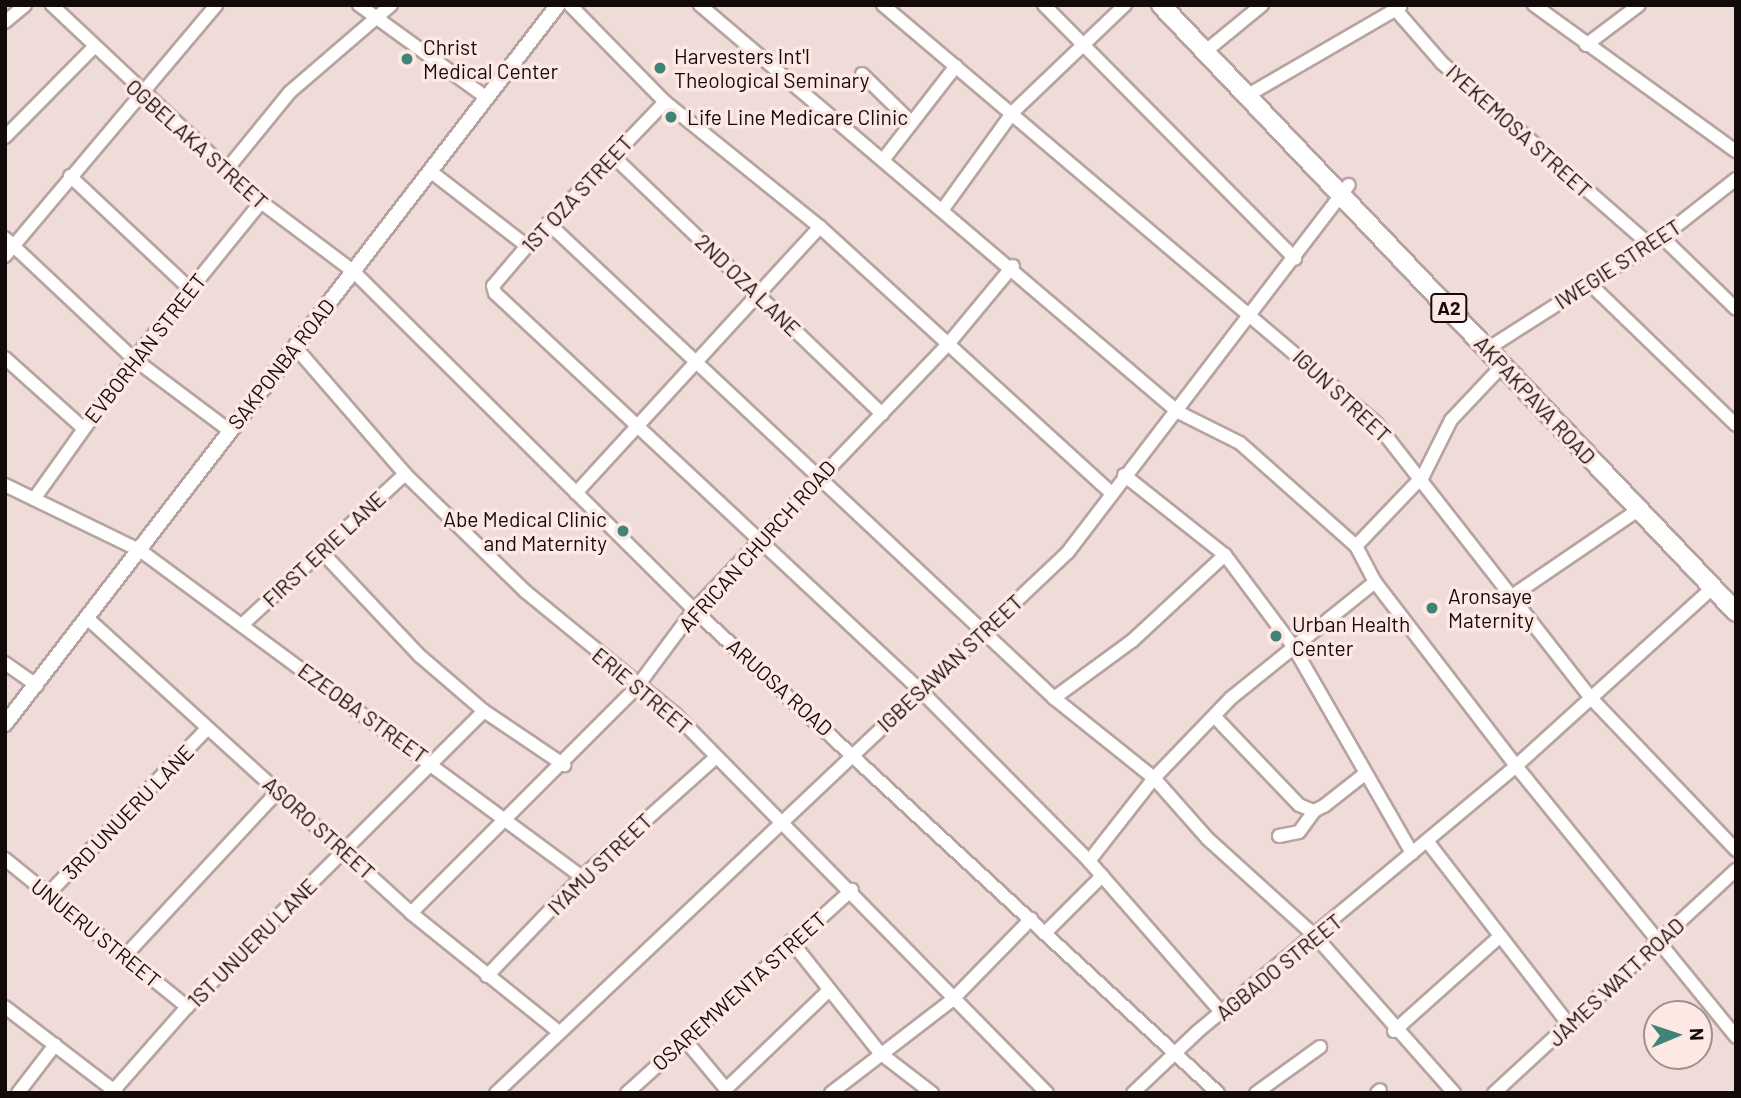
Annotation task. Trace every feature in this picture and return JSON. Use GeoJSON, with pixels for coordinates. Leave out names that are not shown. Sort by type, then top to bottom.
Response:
{"type":"FeatureCollection","features":[{"type":"Feature","properties":{"kind":"highway","name":"AKPAKPAVA ROAD"},"geometry":{"type":"LineString","coordinates":[[1161,5],[1346,190],[1736,596]]}},
{"type":"Feature","properties":{"kind":"highway","name":"AKPAKPAVA ROAD"},"geometry":{"type":"LineString","coordinates":[[1176,5],[1346,190],[1502,366],[1736,612]]}},
{"type":"Feature","properties":{"kind":"main road","name":"SAKPONBA ROAD"},"geometry":{"type":"LineString","coordinates":[[5,724],[86,617],[141,551],[230,430],[296,348],[558,5]]}},
{"type":"Feature","properties":{"kind":"street"},"geometry":{"type":"LineString","coordinates":[[5,22],[25,5]]}},
{"type":"Feature","properties":{"kind":"street","name":"OGBELAKA STREET"},"geometry":{"type":"LineString","coordinates":[[52,5],[139,94],[228,168],[261,202],[353,271]]}},
{"type":"Feature","properties":{"kind":"street"},"geometry":{"type":"LineString","coordinates":[[5,256],[10,242],[216,5]]}},
{"type":"Feature","properties":{"kind":"street"},"geometry":{"type":"LineString","coordinates":[[359,5],[379,16],[487,99]]}},
{"type":"Feature","properties":{"kind":"street"},"geometry":{"type":"LineString","coordinates":[[228,168],[289,92],[391,5]]}},
{"type":"Feature","properties":{"kind":"street"},"geometry":{"type":"LineString","coordinates":[[570,5],[665,102],[820,227],[1112,494]]}},
{"type":"Feature","properties":{"kind":"street"},"geometry":{"type":"LineString","coordinates":[[701,5],[883,160],[1013,266],[1178,412],[1240,443],[1356,546],[1375,582],[1516,766],[1658,945],[1736,1037]]}},
{"type":"Feature","properties":{"kind":"street","name":"IGUN STREET"},"geometry":{"type":"LineString","coordinates":[[883,5],[1366,414],[1423,476],[1589,696],[1736,850]]}},
{"type":"Feature","properties":{"kind":"street"},"geometry":{"type":"LineString","coordinates":[[1044,5],[1080,47],[1295,259]]}},
{"type":"Feature","properties":{"kind":"street"},"geometry":{"type":"LineString","coordinates":[[943,209],[1013,113],[1125,5]]}},
{"type":"Feature","properties":{"kind":"street"},"geometry":{"type":"LineString","coordinates":[[1212,46],[1262,5]]}},
{"type":"Feature","properties":{"kind":"street"},"geometry":{"type":"LineString","coordinates":[[1534,5],[1736,151]]}},
{"type":"Feature","properties":{"kind":"street"},"geometry":{"type":"LineString","coordinates":[[1586,45],[1639,5]]}},
{"type":"Feature","properties":{"kind":"street"},"geometry":{"type":"LineString","coordinates":[[1255,91],[1400,7]]}},
{"type":"Feature","properties":{"kind":"street","name":"IYEKEMOSA STREET"},"geometry":{"type":"LineString","coordinates":[[1400,7],[1442,63],[1650,245]]}},
{"type":"Feature","properties":{"kind":"street"},"geometry":{"type":"LineString","coordinates":[[5,137],[93,48]]}},
{"type":"Feature","properties":{"kind":"street"},"geometry":{"type":"LineString","coordinates":[[883,160],[910,121],[956,66]]}},
{"type":"Feature","properties":{"kind":"street"},"geometry":{"type":"LineString","coordinates":[[862,74],[910,121]]}},
{"type":"Feature","properties":{"kind":"street","name":"1ST OZA STREET"},"geometry":{"type":"LineString","coordinates":[[637,428],[493,289],[548,223],[665,102]]}},
{"type":"Feature","properties":{"kind":"street","name":"2ND OZA LANE"},"geometry":{"type":"LineString","coordinates":[[613,156],[882,414]]}},
{"type":"Feature","properties":{"kind":"street"},"geometry":{"type":"LineString","coordinates":[[430,171],[527,246]]}},
{"type":"Feature","properties":{"kind":"street"},"geometry":{"type":"LineString","coordinates":[[70,176],[190,289]]}},
{"type":"Feature","properties":{"kind":"street","name":"IWEGIE STREET"},"geometry":{"type":"LineString","coordinates":[[1495,344],[1662,237],[1736,179]]}},
{"type":"Feature","properties":{"kind":"street","name":"IGBESAWAN STREET"},"geometry":{"type":"LineString","coordinates":[[496,1093],[853,752],[922,692],[1068,552],[1346,190]]}},
{"type":"Feature","properties":{"kind":"street","name":"EVBORHAN STREET"},"geometry":{"type":"LineString","coordinates":[[34,499],[134,359],[261,202]]}},
{"type":"Feature","properties":{"kind":"street"},"geometry":{"type":"LineString","coordinates":[[548,223],[821,474],[987,630],[1054,698],[1154,778],[1208,839],[1317,938],[1394,1031],[1454,1093]]}},
{"type":"Feature","properties":{"kind":"street"},"geometry":{"type":"LineString","coordinates":[[576,493],[699,364],[820,227]]}},
{"type":"Feature","properties":{"kind":"street"},"geometry":{"type":"LineString","coordinates":[[1662,237],[1736,309]]}},
{"type":"Feature","properties":{"kind":"street"},"geometry":{"type":"LineString","coordinates":[[10,242],[134,359],[230,430]]}},
{"type":"Feature","properties":{"kind":"street","name":"AFRICAN CHURCH ROAD"},"geometry":{"type":"LineString","coordinates":[[411,913],[506,824],[636,688],[694,610],[949,343],[1013,266]]}},
{"type":"Feature","properties":{"kind":"street","name":"ARUOSA ROAD"},"geometry":{"type":"LineString","coordinates":[[353,271],[694,610],[853,752],[930,831],[1031,919],[1218,1093]]}},
{"type":"Feature","properties":{"kind":"street"},"geometry":{"type":"LineString","coordinates":[[1589,283],[1736,425]]}},
{"type":"Feature","properties":{"kind":"street","name":"ERIE STREET"},"geometry":{"type":"LineString","coordinates":[[296,348],[405,474],[636,688],[675,714],[852,890],[951,1001],[1047,1093]]}},
{"type":"Feature","properties":{"kind":"street"},"geometry":{"type":"LineString","coordinates":[[5,358],[83,428]]}},
{"type":"Feature","properties":{"kind":"street"},"geometry":{"type":"LineString","coordinates":[[1356,546],[1423,476],[1451,420],[1502,366]]}},
{"type":"Feature","properties":{"kind":"street"},"geometry":{"type":"LineString","coordinates":[[637,428],[922,692],[1090,861],[1223,1014]]}},
{"type":"Feature","properties":{"kind":"street","name":"FIRST ERIE LANE"},"geometry":{"type":"LineString","coordinates":[[243,624],[405,474]]}},
{"type":"Feature","properties":{"kind":"street"},"geometry":{"type":"LineString","coordinates":[[1125,475],[1225,555],[1293,646],[1412,853]]}},
{"type":"Feature","properties":{"kind":"street","name":"EZEOBA STREET"},"geometry":{"type":"LineString","coordinates":[[5,485],[141,551],[431,762],[506,824],[582,877]]}},
{"type":"Feature","properties":{"kind":"street"},"geometry":{"type":"LineString","coordinates":[[1512,596],[1638,510]]}},
{"type":"Feature","properties":{"kind":"street"},"geometry":{"type":"LineString","coordinates":[[320,550],[420,656],[484,711],[564,765]]}},
{"type":"Feature","properties":{"kind":"street"},"geometry":{"type":"LineString","coordinates":[[1054,698],[1132,641],[1225,555]]}},
{"type":"Feature","properties":{"kind":"street"},"geometry":{"type":"LineString","coordinates":[[1090,861],[1154,778],[1214,716],[1293,646],[1375,582]]}},
{"type":"Feature","properties":{"kind":"street","name":"AGBADO STREET"},"geometry":{"type":"LineString","coordinates":[[1133,1093],[1516,766],[1589,696],[1712,588]]}},
{"type":"Feature","properties":{"kind":"street","name":"ASORO STREET"},"geometry":{"type":"LineString","coordinates":[[86,617],[207,729],[345,850],[411,913],[559,1032]]}},
{"type":"Feature","properties":{"kind":"street"},"geometry":{"type":"LineString","coordinates":[[5,663],[37,685]]}},
{"type":"Feature","properties":{"kind":"street","name":"1ST UNUERU LANE"},"geometry":{"type":"LineString","coordinates":[[116,1092],[187,1007],[484,711]]}},
{"type":"Feature","properties":{"kind":"street"},"geometry":{"type":"LineString","coordinates":[[1214,716],[1298,805],[1314,811]]}},
{"type":"Feature","properties":{"kind":"street","name":"3RD UNUERU LANE"},"geometry":{"type":"LineString","coordinates":[[48,894],[207,729]]}},
{"type":"Feature","properties":{"kind":"street","name":"IYAMU STREET"},"geometry":{"type":"LineString","coordinates":[[487,976],[582,877],[716,757]]}},
{"type":"Feature","properties":{"kind":"street"},"geometry":{"type":"LineString","coordinates":[[1279,836],[1299,832],[1314,811],[1366,773]]}},
{"type":"Feature","properties":{"kind":"street"},"geometry":{"type":"LineString","coordinates":[[124,957],[278,791]]}},
{"type":"Feature","properties":{"kind":"street"},"geometry":{"type":"LineString","coordinates":[[1427,841],[1499,938],[1569,1025]]}},
{"type":"Feature","properties":{"kind":"street","name":"UNUERU STREET"},"geometry":{"type":"LineString","coordinates":[[5,859],[187,1007]]}},
{"type":"Feature","properties":{"kind":"street","name":"JAMES WATT ROAD"},"geometry":{"type":"LineString","coordinates":[[1494,1093],[1658,945],[1736,870]]}},
{"type":"Feature","properties":{"kind":"street"},"geometry":{"type":"LineString","coordinates":[[1045,933],[1102,876]]}},
{"type":"Feature","properties":{"kind":"street","name":"OSAREMWENTA STREET"},"geometry":{"type":"LineString","coordinates":[[627,1093],[686,1041],[791,940],[852,890]]}},
{"type":"Feature","properties":{"kind":"street"},"geometry":{"type":"LineString","coordinates":[[831,1093],[951,1001],[1031,919]]}},
{"type":"Feature","properties":{"kind":"street"},"geometry":{"type":"LineString","coordinates":[[1394,1031],[1499,938]]}},
{"type":"Feature","properties":{"kind":"street"},"geometry":{"type":"LineString","coordinates":[[791,940],[827,992],[880,1053],[932,1093]]}},
{"type":"Feature","properties":{"kind":"street"},"geometry":{"type":"LineString","coordinates":[[686,1041],[726,1089],[827,992]]}},
{"type":"Feature","properties":{"kind":"street"},"geometry":{"type":"LineString","coordinates":[[5,1007],[116,1092]]}},
{"type":"Feature","properties":{"kind":"street"},"geometry":{"type":"LineString","coordinates":[[18,1093],[55,1045]]}},
{"type":"Feature","properties":{"kind":"street"},"geometry":{"type":"LineString","coordinates":[[1256,1093],[1320,1047]]}},
{"type":"Feature","properties":{"kind":"place","name":"Christ Medical Center"},"geometry":{"type":"Point","coordinates":[407,59]}},
{"type":"Feature","properties":{"kind":"place","name":"Harvesters Int'l Theological Seminary"},"geometry":{"type":"Point","coordinates":[660,68]}},
{"type":"Feature","properties":{"kind":"place","name":"Life Line Medicare Clinic"},"geometry":{"type":"Point","coordinates":[671,117]}},
{"type":"Feature","properties":{"kind":"place","name":"Abe Medical Clinic and Maternity"},"geometry":{"type":"Point","coordinates":[623,531]}},
{"type":"Feature","properties":{"kind":"place","name":"Aronsaye Maternity"},"geometry":{"type":"Point","coordinates":[1432,608]}},
{"type":"Feature","properties":{"kind":"place","name":"Urban Health Center"},"geometry":{"type":"Point","coordinates":[1276,636]}}]}
